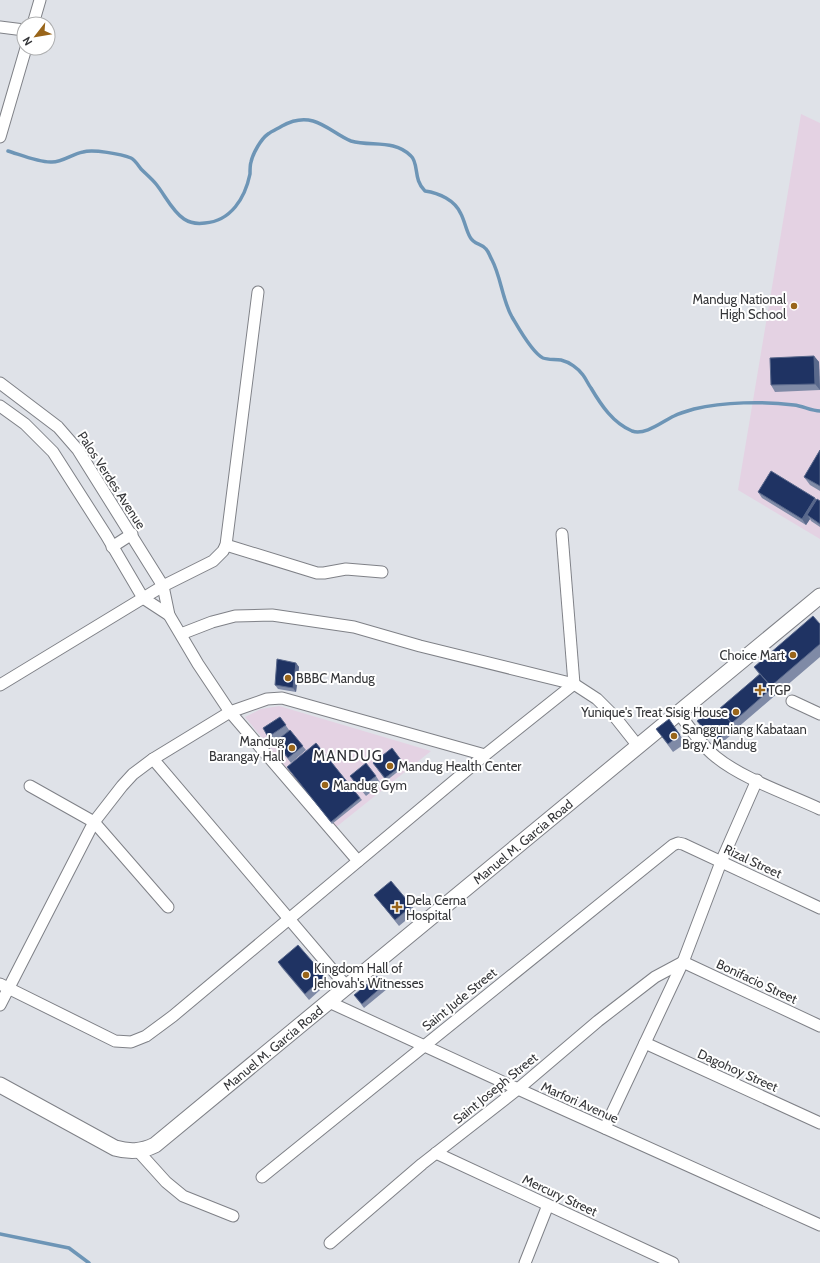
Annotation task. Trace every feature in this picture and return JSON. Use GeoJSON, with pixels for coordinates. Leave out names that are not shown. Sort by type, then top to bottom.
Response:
{"type":"FeatureCollection","features":[{"type":"Feature","properties":{"kind":"main road","name":"Manuel M. Garcia Road"},"geometry":{"type":"LineString","coordinates":[[0,1085],[115,1148],[127,1152],[147,1149],[162,1140],[330,1002],[678,712],[820,596]]}},
{"type":"Feature","properties":{"kind":"street"},"geometry":{"type":"LineString","coordinates":[[35,16],[40,0]]}},
{"type":"Feature","properties":{"kind":"street"},"geometry":{"type":"LineString","coordinates":[[0,27],[16,29]]}},
{"type":"Feature","properties":{"kind":"street"},"geometry":{"type":"LineString","coordinates":[[0,137],[24,56]]}},
{"type":"Feature","properties":{"kind":"street"},"geometry":{"type":"LineString","coordinates":[[0,685],[163,586],[213,561],[223,552],[226,545],[258,292]]}},
{"type":"Feature","properties":{"kind":"street","name":"Palos Verdes Avenue"},"geometry":{"type":"LineString","coordinates":[[0,383],[58,426],[78,450],[132,534],[163,586],[169,615],[198,664],[230,712],[358,861]]}},
{"type":"Feature","properties":{"kind":"street","name":"Palos Verdes Avenue"},"geometry":{"type":"LineString","coordinates":[[0,406],[25,424],[53,452],[143,598],[169,615]]}},
{"type":"Feature","properties":{"kind":"street"},"geometry":{"type":"LineString","coordinates":[[112,547],[132,534]]}},
{"type":"Feature","properties":{"kind":"street"},"geometry":{"type":"LineString","coordinates":[[562,534],[574,684]]}},
{"type":"Feature","properties":{"kind":"street"},"geometry":{"type":"LineString","coordinates":[[226,545],[317,573],[346,569],[382,572]]}},
{"type":"Feature","properties":{"kind":"street"},"geometry":{"type":"LineString","coordinates":[[181,634],[212,622],[235,616],[272,615],[354,627],[420,646],[574,684],[597,699],[638,746]]}},
{"type":"Feature","properties":{"kind":"street"},"geometry":{"type":"LineString","coordinates":[[4,986],[115,1041],[131,1042],[146,1036],[173,1016],[485,755],[574,684]]}},
{"type":"Feature","properties":{"kind":"street"},"geometry":{"type":"LineString","coordinates":[[0,1005],[4,986],[94,822],[122,786],[133,774],[153,758],[230,712],[267,698],[282,698],[485,755]]}},
{"type":"Feature","properties":{"kind":"street"},"geometry":{"type":"LineString","coordinates":[[792,701],[820,714]]}},
{"type":"Feature","properties":{"kind":"street"},"geometry":{"type":"LineString","coordinates":[[678,712],[695,735],[715,756],[728,766],[820,809]]}},
{"type":"Feature","properties":{"kind":"street"},"geometry":{"type":"LineString","coordinates":[[153,758],[347,987]]}},
{"type":"Feature","properties":{"kind":"street"},"geometry":{"type":"LineString","coordinates":[[605,1128],[683,962],[721,862],[757,780]]}},
{"type":"Feature","properties":{"kind":"street"},"geometry":{"type":"LineString","coordinates":[[30,786],[94,822],[168,907]]}},
{"type":"Feature","properties":{"kind":"street","name":"Rizal Street"},"geometry":{"type":"LineString","coordinates":[[673,845],[678,843],[683,844],[820,908]]}},
{"type":"Feature","properties":{"kind":"street","name":"Saint Jude Street"},"geometry":{"type":"LineString","coordinates":[[262,1177],[673,845]]}},
{"type":"Feature","properties":{"kind":"street","name":"Bonifacio Street"},"geometry":{"type":"LineString","coordinates":[[683,962],[820,1026]]}},
{"type":"Feature","properties":{"kind":"street","name":"Saint Joseph Street"},"geometry":{"type":"LineString","coordinates":[[330,1243],[436,1153],[518,1089],[627,998],[655,977],[683,962]]}},
{"type":"Feature","properties":{"kind":"street","name":"Marfori Avenue"},"geometry":{"type":"LineString","coordinates":[[330,1002],[518,1089],[820,1225]]}},
{"type":"Feature","properties":{"kind":"street","name":"Dagohoy Street"},"geometry":{"type":"LineString","coordinates":[[645,1043],[820,1123]]}},
{"type":"Feature","properties":{"kind":"street"},"geometry":{"type":"LineString","coordinates":[[138,1151],[166,1182],[183,1196],[233,1216]]}},
{"type":"Feature","properties":{"kind":"street","name":"Mercury Street"},"geometry":{"type":"LineString","coordinates":[[436,1153],[673,1263]]}},
{"type":"Feature","properties":{"kind":"street"},"geometry":{"type":"LineString","coordinates":[[525,1263],[548,1205]]}},
{"type":"Feature","properties":{"kind":"shaded area","name":"Mandug National High School"},"geometry":{"type":"Polygon","coordinates":[[[801,114],[820,123],[820,539],[738,490],[801,114]]]}},
{"type":"Feature","properties":{"kind":"shaded area"},"geometry":{"type":"Polygon","coordinates":[[[279,706],[431,751],[335,828],[245,717],[261,709],[279,706]]]}},
{"type":"Feature","properties":{"kind":"building"},"geometry":{"type":"Polygon","coordinates":[[[814,356],[815,384],[771,385],[770,358],[814,356]]]}},
{"type":"Feature","properties":{"kind":"building"},"geometry":{"type":"Polygon","coordinates":[[[820,450],[820,486],[804,477],[820,450]]]}},
{"type":"Feature","properties":{"kind":"building"},"geometry":{"type":"Polygon","coordinates":[[[771,471],[815,498],[802,519],[758,492],[771,471]]]}},
{"type":"Feature","properties":{"kind":"building"},"geometry":{"type":"Polygon","coordinates":[[[817,499],[820,501],[820,524],[807,515],[817,499]]]}},
{"type":"Feature","properties":{"kind":"building"},"geometry":{"type":"Polygon","coordinates":[[[813,616],[820,624],[820,644],[771,686],[754,667],[813,616]]]}},
{"type":"Feature","properties":{"kind":"building","name":"BBBC Mandug"},"geometry":{"type":"Polygon","coordinates":[[[277,659],[296,663],[293,688],[275,685],[277,659]]]}},
{"type":"Feature","properties":{"kind":"building"},"geometry":{"type":"Polygon","coordinates":[[[760,674],[772,688],[732,723],[719,709],[760,674]]]}},
{"type":"Feature","properties":{"kind":"building"},"geometry":{"type":"Polygon","coordinates":[[[721,711],[734,726],[715,742],[697,721],[708,712],[713,718],[721,711]]]}},
{"type":"Feature","properties":{"kind":"building"},"geometry":{"type":"Polygon","coordinates":[[[280,717],[286,725],[268,737],[263,728],[280,717]]]}},
{"type":"Feature","properties":{"kind":"building"},"geometry":{"type":"Polygon","coordinates":[[[669,719],[680,735],[668,744],[656,729],[669,719]]]}},
{"type":"Feature","properties":{"kind":"building","name":"Mandug Barangay Hall"},"geometry":{"type":"Polygon","coordinates":[[[290,730],[303,746],[288,758],[275,742],[290,730]]]}},
{"type":"Feature","properties":{"kind":"building","name":"Mandug Gym"},"geometry":{"type":"Polygon","coordinates":[[[316,743],[360,798],[331,822],[287,767],[316,743]]]}},
{"type":"Feature","properties":{"kind":"building","name":"Mandug Health Center"},"geometry":{"type":"Polygon","coordinates":[[[392,748],[404,764],[385,778],[373,763],[392,748]]]}},
{"type":"Feature","properties":{"kind":"building"},"geometry":{"type":"Polygon","coordinates":[[[366,763],[376,776],[360,788],[350,776],[366,763]]]}},
{"type":"Feature","properties":{"kind":"building"},"geometry":{"type":"Polygon","coordinates":[[[391,881],[412,906],[395,920],[374,895],[391,881]]]}},
{"type":"Feature","properties":{"kind":"building"},"geometry":{"type":"Polygon","coordinates":[[[298,945],[325,976],[305,994],[278,962],[298,945]]]}},
{"type":"Feature","properties":{"kind":"building"},"geometry":{"type":"Polygon","coordinates":[[[377,976],[384,985],[362,1004],[354,995],[377,976]]]}},
{"type":"Feature","properties":{"kind":"waterway"},"geometry":{"type":"LineString","coordinates":[[8,151],[47,162],[60,161],[88,151],[107,152],[131,158],[151,178],[180,216],[194,223],[205,223],[222,218],[235,207],[245,192],[250,174],[251,162],[258,146],[268,134],[289,123],[297,120],[309,120],[323,125],[351,141],[397,147],[413,159],[421,187],[425,191],[436,193],[451,201],[461,214],[467,232],[472,240],[487,250],[498,274],[506,303],[512,317],[534,351],[543,358],[567,362],[581,372],[608,413],[625,428],[637,432],[648,430],[686,411],[731,404],[782,404],[820,411]]}},
{"type":"Feature","properties":{"kind":"waterway"},"geometry":{"type":"LineString","coordinates":[[0,1234],[69,1248],[89,1263]]}},
{"type":"Feature","properties":{"kind":"place","name":"Mandug National High School"},"geometry":{"type":"Point","coordinates":[794,306]}},
{"type":"Feature","properties":{"kind":"place","name":"Choice Mart"},"geometry":{"type":"Point","coordinates":[793,655]}},
{"type":"Feature","properties":{"kind":"place","name":"BBBC Mandug"},"geometry":{"type":"Point","coordinates":[288,678]}},
{"type":"Feature","properties":{"kind":"place","name":"TGP"},"geometry":{"type":"Point","coordinates":[760,690]}},
{"type":"Feature","properties":{"kind":"place","name":"Yunique's Treat Sisig House"},"geometry":{"type":"Point","coordinates":[736,712]}},
{"type":"Feature","properties":{"kind":"place","name":"Sangguniang Kabataan Brgy. Mandug"},"geometry":{"type":"Point","coordinates":[674,736]}},
{"type":"Feature","properties":{"kind":"place","name":"Mandug Barangay Hall"},"geometry":{"type":"Point","coordinates":[292,748]}},
{"type":"Feature","properties":{"kind":"place","name":"Mandug Health Center"},"geometry":{"type":"Point","coordinates":[390,766]}},
{"type":"Feature","properties":{"kind":"place","name":"Mandug Gym"},"geometry":{"type":"Point","coordinates":[325,785]}},
{"type":"Feature","properties":{"kind":"place","name":"Dela Cerna Hospital"},"geometry":{"type":"Point","coordinates":[397,907]}},
{"type":"Feature","properties":{"kind":"place","name":"Kingdom Hall of Jehovah's Witnesses"},"geometry":{"type":"Point","coordinates":[306,975]}},
{"type":"Feature","properties":{"kind":"district","name":"MANDUG"},"geometry":{"type":"Point","coordinates":[348,756]}}]}
